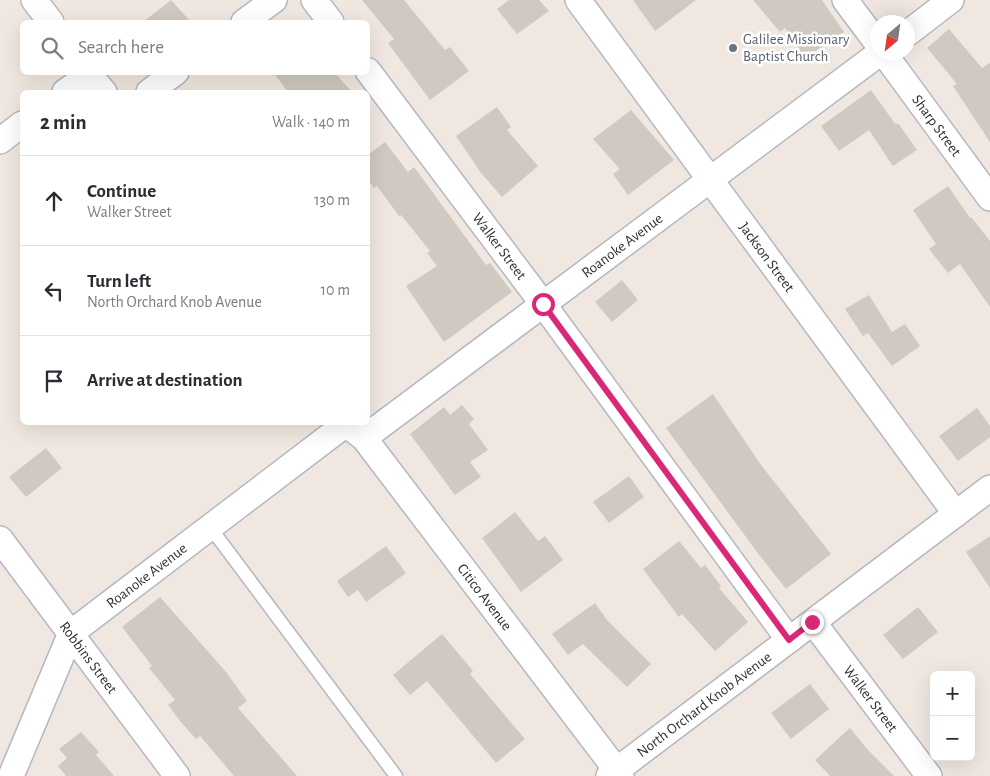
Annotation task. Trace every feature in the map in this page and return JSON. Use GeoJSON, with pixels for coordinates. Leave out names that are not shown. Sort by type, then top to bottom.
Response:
{"type":"FeatureCollection","features":[{"type":"Feature","properties":{"kind":"street"},"geometry":{"type":"LineString","coordinates":[[34,0],[49,20]]}},
{"type":"Feature","properties":{"kind":"street"},"geometry":{"type":"LineString","coordinates":[[247,20],[274,0]]}},
{"type":"Feature","properties":{"kind":"street"},"geometry":{"type":"LineString","coordinates":[[314,0],[329,20]]}},
{"type":"Feature","properties":{"kind":"street","name":"Jackson Street"},"geometry":{"type":"LineString","coordinates":[[578,0],[956,514]]}},
{"type":"Feature","properties":{"kind":"street"},"geometry":{"type":"LineString","coordinates":[[845,0],[870,33]]}},
{"type":"Feature","properties":{"kind":"street"},"geometry":{"type":"LineString","coordinates":[[915,28],[951,0]]}},
{"type":"Feature","properties":{"kind":"street","name":"Roanoke Avenue"},"geometry":{"type":"LineString","coordinates":[[370,416],[543,304],[871,60]]}},
{"type":"Feature","properties":{"kind":"street","name":"Sharp Street"},"geometry":{"type":"LineString","coordinates":[[888,60],[990,198]]}},
{"type":"Feature","properties":{"kind":"street","name":"Walker Street"},"geometry":{"type":"LineString","coordinates":[[370,74],[543,304],[789,640]]}},
{"type":"Feature","properties":{"kind":"street"},"geometry":{"type":"LineString","coordinates":[[153,90],[172,75]]}},
{"type":"Feature","properties":{"kind":"street"},"geometry":{"type":"LineString","coordinates":[[70,90],[94,80]]}},
{"type":"Feature","properties":{"kind":"street"},"geometry":{"type":"LineString","coordinates":[[0,141],[20,126]]}},
{"type":"Feature","properties":{"kind":"street","name":"Roanoke Avenue"},"geometry":{"type":"LineString","coordinates":[[11,776],[71,633],[210,527],[352,428]]}},
{"type":"Feature","properties":{"kind":"street","name":"Citico Avenue"},"geometry":{"type":"LineString","coordinates":[[352,428],[616,774]]}},
{"type":"Feature","properties":{"kind":"street","name":"North Orchard Knob Avenue"},"geometry":{"type":"LineString","coordinates":[[616,774],[812,622],[990,488]]}},
{"type":"Feature","properties":{"kind":"street","name":"Robbins Street"},"geometry":{"type":"LineString","coordinates":[[0,539],[177,776]]}},
{"type":"Feature","properties":{"kind":"street","name":"Walker Street"},"geometry":{"type":"LineString","coordinates":[[812,622],[929,776]]}},
{"type":"Feature","properties":{"kind":"lane"},"geometry":{"type":"LineString","coordinates":[[210,527],[396,776]]}},
{"type":"Feature","properties":{"kind":"building"},"geometry":{"type":"Polygon","coordinates":[[[171,0],[189,20],[146,20],[171,0]]]}},
{"type":"Feature","properties":{"kind":"building"},"geometry":{"type":"Polygon","coordinates":[[[362,0],[404,0],[445,50],[450,47],[469,71],[430,100],[388,43],[394,39],[362,0]]]}},
{"type":"Feature","properties":{"kind":"building"},"geometry":{"type":"Polygon","coordinates":[[[509,0],[539,0],[549,11],[517,34],[497,9],[509,0]]]}},
{"type":"Feature","properties":{"kind":"building"},"geometry":{"type":"Polygon","coordinates":[[[633,0],[696,0],[655,31],[633,0]]]}},
{"type":"Feature","properties":{"kind":"building"},"geometry":{"type":"Polygon","coordinates":[[[753,0],[822,0],[844,32],[805,58],[785,28],[780,32],[753,0]]]}},
{"type":"Feature","properties":{"kind":"building"},"geometry":{"type":"Polygon","coordinates":[[[949,29],[982,68],[990,63],[990,142],[953,86],[957,84],[927,48],[949,29]]]}},
{"type":"Feature","properties":{"kind":"building"},"geometry":{"type":"Polygon","coordinates":[[[275,75],[337,75],[350,90],[286,90],[275,75]]]}},
{"type":"Feature","properties":{"kind":"building"},"geometry":{"type":"Polygon","coordinates":[[[871,90],[917,150],[893,166],[869,130],[839,151],[821,126],[871,90]]]}},
{"type":"Feature","properties":{"kind":"building"},"geometry":{"type":"Polygon","coordinates":[[[497,107],[511,127],[507,130],[538,166],[502,197],[481,173],[456,136],[497,107]]]}},
{"type":"Feature","properties":{"kind":"building"},"geometry":{"type":"Polygon","coordinates":[[[631,110],[674,160],[628,195],[613,174],[620,169],[593,139],[631,110]]]}},
{"type":"Feature","properties":{"kind":"building"},"geometry":{"type":"Polygon","coordinates":[[[385,142],[408,172],[414,167],[486,265],[490,263],[512,292],[444,342],[406,286],[437,266],[427,253],[430,251],[401,215],[399,216],[377,186],[374,188],[370,183],[370,153],[385,142]]]}},
{"type":"Feature","properties":{"kind":"building"},"geometry":{"type":"Polygon","coordinates":[[[948,186],[970,218],[990,241],[990,307],[960,264],[948,273],[929,249],[936,244],[913,210],[948,186]]]}},
{"type":"Feature","properties":{"kind":"building"},"geometry":{"type":"Polygon","coordinates":[[[622,280],[638,300],[612,322],[595,302],[622,280]]]}},
{"type":"Feature","properties":{"kind":"building"},"geometry":{"type":"Polygon","coordinates":[[[869,295],[892,332],[905,324],[920,346],[892,366],[868,333],[863,336],[845,309],[869,295]]]}},
{"type":"Feature","properties":{"kind":"building"},"geometry":{"type":"Polygon","coordinates":[[[713,394],[761,465],[831,554],[786,589],[666,428],[713,394]]]}},
{"type":"Feature","properties":{"kind":"building"},"geometry":{"type":"Polygon","coordinates":[[[462,405],[474,419],[469,424],[488,450],[470,462],[481,477],[455,495],[410,434],[444,407],[450,415],[462,405]]]}},
{"type":"Feature","properties":{"kind":"building"},"geometry":{"type":"Polygon","coordinates":[[[977,408],[990,426],[990,437],[958,461],[939,436],[977,408]]]}},
{"type":"Feature","properties":{"kind":"building"},"geometry":{"type":"Polygon","coordinates":[[[46,448],[62,468],[26,497],[9,477],[46,448]]]}},
{"type":"Feature","properties":{"kind":"building"},"geometry":{"type":"Polygon","coordinates":[[[629,476],[644,497],[609,523],[593,502],[629,476]]]}},
{"type":"Feature","properties":{"kind":"building"},"geometry":{"type":"Polygon","coordinates":[[[515,512],[538,541],[545,536],[563,560],[521,592],[482,538],[515,512]]]}},
{"type":"Feature","properties":{"kind":"building"},"geometry":{"type":"Polygon","coordinates":[[[990,536],[990,588],[966,552],[990,536]]]}},
{"type":"Feature","properties":{"kind":"building"},"geometry":{"type":"Polygon","coordinates":[[[679,541],[701,568],[705,565],[721,586],[719,588],[748,622],[715,651],[682,614],[679,617],[643,569],[679,541]]]}},
{"type":"Feature","properties":{"kind":"building"},"geometry":{"type":"Polygon","coordinates":[[[386,546],[406,573],[366,602],[358,590],[348,597],[337,581],[386,546]]]}},
{"type":"Feature","properties":{"kind":"building"},"geometry":{"type":"Polygon","coordinates":[[[160,597],[226,672],[247,701],[238,708],[297,776],[234,776],[200,736],[196,739],[180,721],[168,705],[175,700],[149,668],[152,666],[122,627],[160,597]]]}},
{"type":"Feature","properties":{"kind":"building"},"geometry":{"type":"Polygon","coordinates":[[[595,603],[607,620],[651,664],[627,687],[583,644],[568,655],[552,634],[595,603]]]}},
{"type":"Feature","properties":{"kind":"building"},"geometry":{"type":"Polygon","coordinates":[[[918,607],[938,632],[903,659],[883,635],[918,607]]]}},
{"type":"Feature","properties":{"kind":"building"},"geometry":{"type":"Polygon","coordinates":[[[442,634],[473,671],[470,674],[525,739],[496,763],[427,681],[410,695],[393,675],[442,634]]]}},
{"type":"Feature","properties":{"kind":"building"},"geometry":{"type":"Polygon","coordinates":[[[810,684],[829,709],[791,739],[771,713],[810,684]]]}},
{"type":"Feature","properties":{"kind":"building"},"geometry":{"type":"Polygon","coordinates":[[[850,728],[867,749],[894,776],[830,776],[815,760],[850,728]]]}},
{"type":"Feature","properties":{"kind":"building"},"geometry":{"type":"Polygon","coordinates":[[[81,732],[99,752],[96,755],[114,776],[66,776],[58,766],[67,758],[59,749],[81,732]]]}},
{"type":"Feature","properties":{"kind":"place","name":"Galilee Missionary Baptist Church"},"geometry":{"type":"Point","coordinates":[733,48]}},
{"type":"Feature","properties":{"kind":"route"},"geometry":{"type":"LineString","coordinates":[[543,304],[789,640],[812,622]]}}]}
